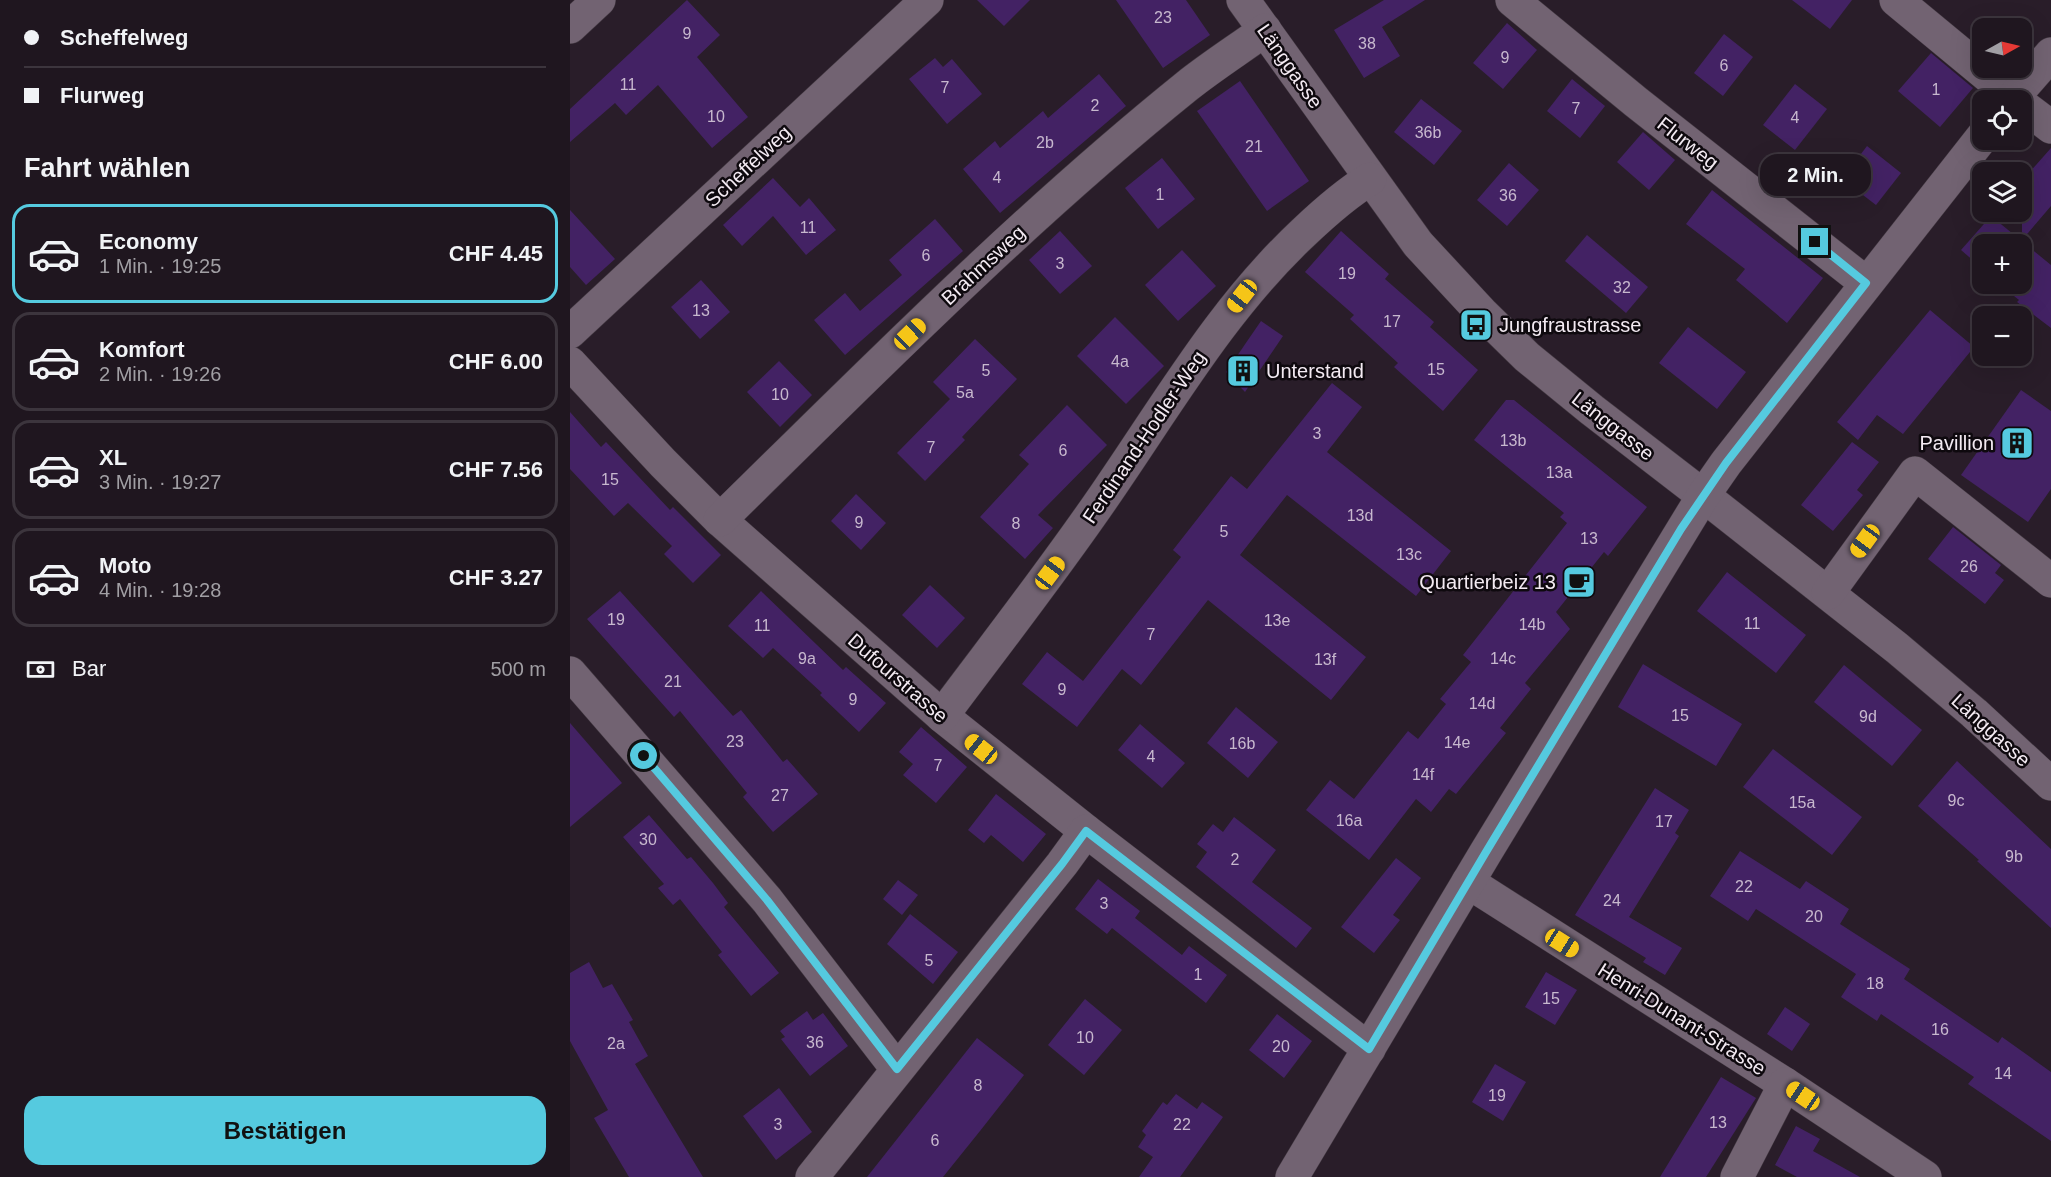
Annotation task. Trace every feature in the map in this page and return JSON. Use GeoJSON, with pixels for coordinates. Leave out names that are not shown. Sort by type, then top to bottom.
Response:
{"type":"FeatureCollection","features":[{"type":"Feature","properties":{"kind":"street"},"geometry":{"type":"LineString","coordinates":[[570,27],[599,0]]}},
{"type":"Feature","properties":{"kind":"street","name":"Scheffelweg"},"geometry":{"type":"LineString","coordinates":[[570,332],[927,0]]}},
{"type":"Feature","properties":{"kind":"street","name":"Länggasse"},"geometry":{"type":"LineString","coordinates":[[1244,0],[1370,179],[1425,251],[1482,313],[1527,357],[1828,593],[1974,713],[2051,784]]}},
{"type":"Feature","properties":{"kind":"street","name":"Flurweg"},"geometry":{"type":"LineString","coordinates":[[1512,0],[1636,102],[1866,283]]}},
{"type":"Feature","properties":{"kind":"street"},"geometry":{"type":"LineString","coordinates":[[1896,0],[2003,90]]}},
{"type":"Feature","properties":{"kind":"street","name":"Brahmsweg"},"geometry":{"type":"LineString","coordinates":[[720,520],[1013,236],[1130,133],[1190,84],[1265,30]]}},
{"type":"Feature","properties":{"kind":"street"},"geometry":{"type":"LineString","coordinates":[[2024,90],[2051,54]]}},
{"type":"Feature","properties":{"kind":"street"},"geometry":{"type":"LineString","coordinates":[[2032,113],[2051,127]]}},
{"type":"Feature","properties":{"kind":"street"},"geometry":{"type":"LineString","coordinates":[[1292,1177],[1681,529],[1726,463],[1972,150]]}},
{"type":"Feature","properties":{"kind":"street","name":"Ferdinand-Hodler-Weg"},"geometry":{"type":"LineString","coordinates":[[942,717],[1062,557],[1165,404],[1242,296],[1279,256],[1335,202],[1370,179]]}},
{"type":"Feature","properties":{"kind":"street","name":"Dufourstrasse"},"geometry":{"type":"LineString","coordinates":[[570,363],[663,463],[720,520],[942,717],[1369,1049]]}},
{"type":"Feature","properties":{"kind":"street"},"geometry":{"type":"LineString","coordinates":[[1828,593],[1915,473],[2051,581]]}},
{"type":"Feature","properties":{"kind":"street"},"geometry":{"type":"LineString","coordinates":[[570,673],[767,900],[897,1069]]}},
{"type":"Feature","properties":{"kind":"street"},"geometry":{"type":"LineString","coordinates":[[812,1177],[1086,831]]}},
{"type":"Feature","properties":{"kind":"street","name":"Henri-Dunant-Strasse"},"geometry":{"type":"LineString","coordinates":[[1468,882],[1785,1084],[1924,1177]]}},
{"type":"Feature","properties":{"kind":"street"},"geometry":{"type":"LineString","coordinates":[[1737,1177],[1785,1084]]}},
{"type":"Feature","properties":{"kind":"building"},"geometry":{"type":"Polygon","coordinates":[[[687,0],[720,35],[697,57],[748,117],[712,148],[658,85],[626,115],[615,103],[570,142],[570,109],[687,0]]]}},
{"type":"Feature","properties":{"kind":"building"},"geometry":{"type":"Polygon","coordinates":[[[977,0],[1030,0],[1004,26],[977,0]]]}},
{"type":"Feature","properties":{"kind":"building"},"geometry":{"type":"Polygon","coordinates":[[[1116,0],[1186,0],[1210,35],[1163,68],[1116,0]]]}},
{"type":"Feature","properties":{"kind":"building"},"geometry":{"type":"Polygon","coordinates":[[[1384,0],[1425,0],[1382,27],[1400,56],[1364,78],[1334,30],[1384,0]]]}},
{"type":"Feature","properties":{"kind":"building"},"geometry":{"type":"Polygon","coordinates":[[[1792,0],[1852,0],[1830,29],[1792,0]]]}},
{"type":"Feature","properties":{"kind":"building"},"geometry":{"type":"Polygon","coordinates":[[[1507,23],[1537,50],[1503,89],[1473,63],[1507,23]]]}},
{"type":"Feature","properties":{"kind":"building"},"geometry":{"type":"Polygon","coordinates":[[[1724,34],[1753,57],[1723,96],[1694,73],[1724,34]]]}},
{"type":"Feature","properties":{"kind":"building"},"geometry":{"type":"Polygon","coordinates":[[[1931,53],[1973,88],[1940,127],[1898,91],[1931,53]]]}},
{"type":"Feature","properties":{"kind":"building"},"geometry":{"type":"Polygon","coordinates":[[[935,58],[943,67],[952,59],[982,94],[947,124],[909,79],[935,58]]]}},
{"type":"Feature","properties":{"kind":"building"},"geometry":{"type":"Polygon","coordinates":[[[1099,74],[1126,106],[1000,213],[963,169],[995,141],[1000,148],[1043,111],[1048,118],[1099,74]]]}},
{"type":"Feature","properties":{"kind":"building"},"geometry":{"type":"Polygon","coordinates":[[[1572,79],[1605,106],[1580,138],[1547,111],[1572,79]]]}},
{"type":"Feature","properties":{"kind":"building"},"geometry":{"type":"Polygon","coordinates":[[[1240,81],[1309,181],[1267,211],[1197,111],[1240,81]]]}},
{"type":"Feature","properties":{"kind":"building"},"geometry":{"type":"Polygon","coordinates":[[[1795,84],[1827,109],[1795,150],[1763,125],[1795,84]]]}},
{"type":"Feature","properties":{"kind":"building"},"geometry":{"type":"Polygon","coordinates":[[[1421,99],[1462,131],[1434,165],[1394,132],[1421,99]]]}},
{"type":"Feature","properties":{"kind":"building"},"geometry":{"type":"Polygon","coordinates":[[[1643,132],[1675,160],[1649,190],[1617,162],[1643,132]]]}},
{"type":"Feature","properties":{"kind":"building"},"geometry":{"type":"Polygon","coordinates":[[[1867,146],[1901,173],[1876,205],[1842,179],[1867,146]]]}},
{"type":"Feature","properties":{"kind":"building"},"geometry":{"type":"Polygon","coordinates":[[[2051,148],[2051,206],[2027,234],[2022,234],[2022,222],[2032,222],[2032,170],[2051,148]]]}},
{"type":"Feature","properties":{"kind":"building"},"geometry":{"type":"Polygon","coordinates":[[[1162,158],[1195,199],[1158,229],[1125,188],[1162,158]]]}},
{"type":"Feature","properties":{"kind":"building"},"geometry":{"type":"Polygon","coordinates":[[[1509,163],[1539,190],[1507,226],[1477,200],[1509,163]]]}},
{"type":"Feature","properties":{"kind":"building"},"geometry":{"type":"Polygon","coordinates":[[[773,178],[800,207],[809,198],[836,230],[806,255],[773,216],[742,246],[723,225],[773,178]]]}},
{"type":"Feature","properties":{"kind":"building"},"geometry":{"type":"Polygon","coordinates":[[[1712,190],[1823,278],[1787,323],[1736,280],[1745,269],[1686,224],[1712,190]]]}},
{"type":"Feature","properties":{"kind":"building"},"geometry":{"type":"Polygon","coordinates":[[[570,210],[615,259],[586,285],[570,267],[570,210]]]}},
{"type":"Feature","properties":{"kind":"building"},"geometry":{"type":"Polygon","coordinates":[[[935,219],[963,251],[845,355],[814,320],[845,293],[860,311],[902,275],[889,260],[935,219]]]}},
{"type":"Feature","properties":{"kind":"building"},"geometry":{"type":"Polygon","coordinates":[[[1986,222],[1998,222],[2013,234],[1975,234],[1986,222]]]}},
{"type":"Feature","properties":{"kind":"building"},"geometry":{"type":"Polygon","coordinates":[[[1060,231],[1092,266],[1060,294],[1029,260],[1060,231]]]}},
{"type":"Feature","properties":{"kind":"building"},"geometry":{"type":"Polygon","coordinates":[[[1341,231],[1389,274],[1385,279],[1434,322],[1430,327],[1478,370],[1443,411],[1394,367],[1398,363],[1350,319],[1354,315],[1305,272],[1341,231]]]}},
{"type":"Feature","properties":{"kind":"building"},"geometry":{"type":"Polygon","coordinates":[[[1587,235],[1648,287],[1626,313],[1565,261],[1587,235]]]}},
{"type":"Feature","properties":{"kind":"building"},"geometry":{"type":"Polygon","coordinates":[[[1972,238],[1972,260],[1961,250],[1972,238]]]}},
{"type":"Feature","properties":{"kind":"building"},"geometry":{"type":"Polygon","coordinates":[[[2032,249],[2051,265],[2051,328],[2032,313],[2032,306],[2022,306],[2017,302],[2019,300],[2012,294],[2032,294],[2032,249]]]}},
{"type":"Feature","properties":{"kind":"building"},"geometry":{"type":"Polygon","coordinates":[[[1182,250],[1216,286],[1178,321],[1145,285],[1182,250]]]}},
{"type":"Feature","properties":{"kind":"building"},"geometry":{"type":"Polygon","coordinates":[[[701,280],[730,312],[700,339],[671,307],[701,280]]]}},
{"type":"Feature","properties":{"kind":"building"},"geometry":{"type":"Polygon","coordinates":[[[1930,310],[1972,345],[1972,349],[1903,434],[1877,415],[1858,440],[1837,422],[1930,310]]]}},
{"type":"Feature","properties":{"kind":"building"},"geometry":{"type":"Polygon","coordinates":[[[1115,317],[1164,366],[1126,404],[1077,356],[1115,317]]]}},
{"type":"Feature","properties":{"kind":"building","name":"Unterstand"},"geometry":{"type":"Polygon","coordinates":[[[1261,321],[1283,336],[1245,392],[1226,372],[1261,321]]]}},
{"type":"Feature","properties":{"kind":"building"},"geometry":{"type":"Polygon","coordinates":[[[1688,327],[1746,372],[1717,409],[1659,363],[1688,327]]]}},
{"type":"Feature","properties":{"kind":"building"},"geometry":{"type":"Polygon","coordinates":[[[975,339],[1017,379],[962,437],[965,440],[925,481],[897,453],[950,399],[933,382],[975,339]]]}},
{"type":"Feature","properties":{"kind":"building"},"geometry":{"type":"Polygon","coordinates":[[[779,361],[812,395],[780,427],[747,392],[779,361]]]}},
{"type":"Feature","properties":{"kind":"building"},"geometry":{"type":"Polygon","coordinates":[[[1332,383],[1362,407],[1327,452],[1451,551],[1416,596],[1287,495],[1240,555],[1366,657],[1331,700],[1208,600],[1141,685],[1122,669],[1077,727],[1022,684],[1047,652],[1083,681],[1181,557],[1173,550],[1231,476],[1247,489],[1332,383]]]}},
{"type":"Feature","properties":{"kind":"building","name":"Pavillion"},"geometry":{"type":"Polygon","coordinates":[[[2021,390],[2051,411],[2051,489],[2028,522],[1961,475],[2021,390]]]}},
{"type":"Feature","properties":{"kind":"building"},"geometry":{"type":"Polygon","coordinates":[[[1506,400],[1514,400],[1647,507],[1608,556],[1604,552],[1556,612],[1570,629],[1525,683],[1531,689],[1500,728],[1506,733],[1456,794],[1449,789],[1431,812],[1416,799],[1369,860],[1306,810],[1330,780],[1354,799],[1408,731],[1418,739],[1446,704],[1440,699],[1471,662],[1463,655],[1567,523],[1560,517],[1564,513],[1474,440],[1506,400]]]}},
{"type":"Feature","properties":{"kind":"building"},"geometry":{"type":"Polygon","coordinates":[[[1067,405],[1107,445],[1038,515],[1053,528],[1025,559],[980,517],[1029,464],[1019,455],[1067,405]]]}},
{"type":"Feature","properties":{"kind":"building"},"geometry":{"type":"Polygon","coordinates":[[[570,412],[601,447],[606,442],[670,510],[673,507],[721,555],[693,583],[664,554],[672,546],[628,503],[614,516],[570,469],[570,412]]]}},
{"type":"Feature","properties":{"kind":"building"},"geometry":{"type":"Polygon","coordinates":[[[1852,442],[1879,462],[1857,490],[1863,495],[1833,531],[1801,505],[1852,442]]]}},
{"type":"Feature","properties":{"kind":"building"},"geometry":{"type":"Polygon","coordinates":[[[856,494],[886,523],[861,550],[831,521],[856,494]]]}},
{"type":"Feature","properties":{"kind":"building"},"geometry":{"type":"Polygon","coordinates":[[[1953,527],[2001,565],[1995,573],[2004,580],[1985,604],[1928,559],[1953,527]]]}},
{"type":"Feature","properties":{"kind":"building"},"geometry":{"type":"Polygon","coordinates":[[[1727,572],[1806,635],[1776,673],[1697,611],[1727,572]]]}},
{"type":"Feature","properties":{"kind":"building"},"geometry":{"type":"Polygon","coordinates":[[[930,585],[965,618],[937,648],[902,615],[930,585]]]}},
{"type":"Feature","properties":{"kind":"building"},"geometry":{"type":"Polygon","coordinates":[[[620,591],[733,716],[741,710],[783,762],[787,759],[818,794],[773,832],[743,797],[747,793],[680,711],[674,717],[587,619],[620,591]]]}},
{"type":"Feature","properties":{"kind":"building"},"geometry":{"type":"Polygon","coordinates":[[[761,591],[843,670],[846,667],[886,703],[859,732],[820,695],[822,693],[773,648],[763,658],[728,626],[761,591]]]}},
{"type":"Feature","properties":{"kind":"building"},"geometry":{"type":"Polygon","coordinates":[[[1643,664],[1742,724],[1716,766],[1618,707],[1643,664]]]}},
{"type":"Feature","properties":{"kind":"building"},"geometry":{"type":"Polygon","coordinates":[[[1844,665],[1922,730],[1892,766],[1814,702],[1844,665]]]}},
{"type":"Feature","properties":{"kind":"building"},"geometry":{"type":"Polygon","coordinates":[[[1236,707],[1278,742],[1248,778],[1207,743],[1236,707]]]}},
{"type":"Feature","properties":{"kind":"building"},"geometry":{"type":"Polygon","coordinates":[[[570,723],[622,783],[570,827],[570,723]]]}},
{"type":"Feature","properties":{"kind":"building"},"geometry":{"type":"Polygon","coordinates":[[[1140,724],[1185,763],[1162,788],[1118,750],[1140,724]]]}},
{"type":"Feature","properties":{"kind":"building"},"geometry":{"type":"Polygon","coordinates":[[[921,727],[967,767],[936,803],[903,775],[913,764],[899,752],[921,727]]]}},
{"type":"Feature","properties":{"kind":"building"},"geometry":{"type":"Polygon","coordinates":[[[1773,749],[1862,817],[1832,855],[1743,787],[1773,749]]]}},
{"type":"Feature","properties":{"kind":"building"},"geometry":{"type":"Polygon","coordinates":[[[1957,761],[2051,849],[2051,928],[1918,806],[1957,761]]]}},
{"type":"Feature","properties":{"kind":"building"},"geometry":{"type":"Polygon","coordinates":[[[1655,788],[1689,810],[1675,833],[1679,836],[1629,917],[1682,948],[1665,975],[1643,962],[1646,958],[1575,915],[1655,788]]]}},
{"type":"Feature","properties":{"kind":"building"},"geometry":{"type":"Polygon","coordinates":[[[996,794],[1046,834],[1023,862],[991,835],[984,843],[968,830],[996,794]]]}},
{"type":"Feature","properties":{"kind":"building"},"geometry":{"type":"Polygon","coordinates":[[[649,815],[687,859],[691,857],[713,883],[728,903],[724,907],[779,973],[751,996],[718,955],[722,952],[680,899],[673,905],[658,888],[664,884],[623,837],[649,815]]]}},
{"type":"Feature","properties":{"kind":"building"},"geometry":{"type":"Polygon","coordinates":[[[1234,817],[1276,850],[1252,882],[1312,928],[1296,948],[1196,867],[1207,852],[1197,844],[1213,824],[1223,832],[1234,817]]]}},
{"type":"Feature","properties":{"kind":"building"},"geometry":{"type":"Polygon","coordinates":[[[1740,851],[1800,889],[1806,881],[1849,909],[1840,924],[1910,969],[1904,979],[1998,1043],[2002,1037],[2051,1072],[2051,1141],[1968,1084],[1974,1077],[1881,1014],[1877,1021],[1841,997],[1856,974],[1756,909],[1748,921],[1710,896],[1740,851]]]}},
{"type":"Feature","properties":{"kind":"building"},"geometry":{"type":"Polygon","coordinates":[[[1396,858],[1421,878],[1393,915],[1400,920],[1374,953],[1341,927],[1396,858]]]}},
{"type":"Feature","properties":{"kind":"building"},"geometry":{"type":"Polygon","coordinates":[[[1098,879],[1140,911],[1135,918],[1182,955],[1189,946],[1227,975],[1206,1003],[1112,928],[1107,934],[1075,909],[1098,879]]]}},
{"type":"Feature","properties":{"kind":"building"},"geometry":{"type":"Polygon","coordinates":[[[898,880],[918,895],[902,915],[883,899],[898,880]]]}},
{"type":"Feature","properties":{"kind":"building"},"geometry":{"type":"Polygon","coordinates":[[[910,914],[958,952],[933,984],[887,944],[910,914]]]}},
{"type":"Feature","properties":{"kind":"building"},"geometry":{"type":"Polygon","coordinates":[[[589,962],[603,988],[612,984],[633,1020],[629,1022],[648,1056],[635,1064],[703,1177],[629,1177],[594,1118],[608,1110],[570,1041],[570,973],[589,962]]]}},
{"type":"Feature","properties":{"kind":"building"},"geometry":{"type":"Polygon","coordinates":[[[1546,972],[1577,990],[1555,1025],[1525,1007],[1546,972]]]}},
{"type":"Feature","properties":{"kind":"building"},"geometry":{"type":"Polygon","coordinates":[[[1085,999],[1122,1030],[1084,1075],[1048,1045],[1085,999]]]}},
{"type":"Feature","properties":{"kind":"building"},"geometry":{"type":"Polygon","coordinates":[[[1785,1007],[1810,1024],[1792,1051],[1767,1034],[1785,1007]]]}},
{"type":"Feature","properties":{"kind":"building"},"geometry":{"type":"Polygon","coordinates":[[[807,1011],[813,1020],[823,1013],[848,1046],[810,1076],[781,1039],[785,1037],[780,1031],[807,1011]]]}},
{"type":"Feature","properties":{"kind":"building"},"geometry":{"type":"Polygon","coordinates":[[[1277,1014],[1312,1041],[1284,1078],[1249,1050],[1277,1014]]]}},
{"type":"Feature","properties":{"kind":"building"},"geometry":{"type":"Polygon","coordinates":[[[977,1038],[1024,1075],[980,1131],[943,1177],[867,1177],[977,1038]]]}},
{"type":"Feature","properties":{"kind":"building"},"geometry":{"type":"Polygon","coordinates":[[[1495,1064],[1526,1082],[1503,1121],[1472,1102],[1495,1064]]]}},
{"type":"Feature","properties":{"kind":"building"},"geometry":{"type":"Polygon","coordinates":[[[1721,1077],[1756,1098],[1706,1177],[1660,1177],[1721,1077]]]}},
{"type":"Feature","properties":{"kind":"building"},"geometry":{"type":"Polygon","coordinates":[[[779,1088],[812,1132],[776,1160],[743,1116],[779,1088]]]}},
{"type":"Feature","properties":{"kind":"building"},"geometry":{"type":"Polygon","coordinates":[[[1176,1094],[1197,1109],[1202,1102],[1223,1117],[1180,1177],[1139,1177],[1153,1157],[1138,1147],[1146,1135],[1142,1131],[1163,1102],[1167,1105],[1176,1094]]]}},
{"type":"Feature","properties":{"kind":"building"},"geometry":{"type":"Polygon","coordinates":[[[1796,1126],[1820,1139],[1813,1151],[1860,1177],[1797,1177],[1775,1165],[1796,1126]]]}},
{"type":"Feature","properties":{"kind":"place","name":"Jungfraustrasse"},"geometry":{"type":"Point","coordinates":[1476,325]}},
{"type":"Feature","properties":{"kind":"place","name":"Unterstand"},"geometry":{"type":"Point","coordinates":[1243,371]}},
{"type":"Feature","properties":{"kind":"place","name":"Pavillion"},"geometry":{"type":"Point","coordinates":[2017,443]}},
{"type":"Feature","properties":{"kind":"place","name":"Quartierbeiz 13"},"geometry":{"type":"Point","coordinates":[1579,582]}},
{"type":"Feature","properties":{"kind":"route"},"geometry":{"type":"LineString","coordinates":[[644,756],[767,900],[897,1069],[1086,831],[1369,1049],[1681,529],[1726,463],[1866,283],[1815,242]]}}]}
